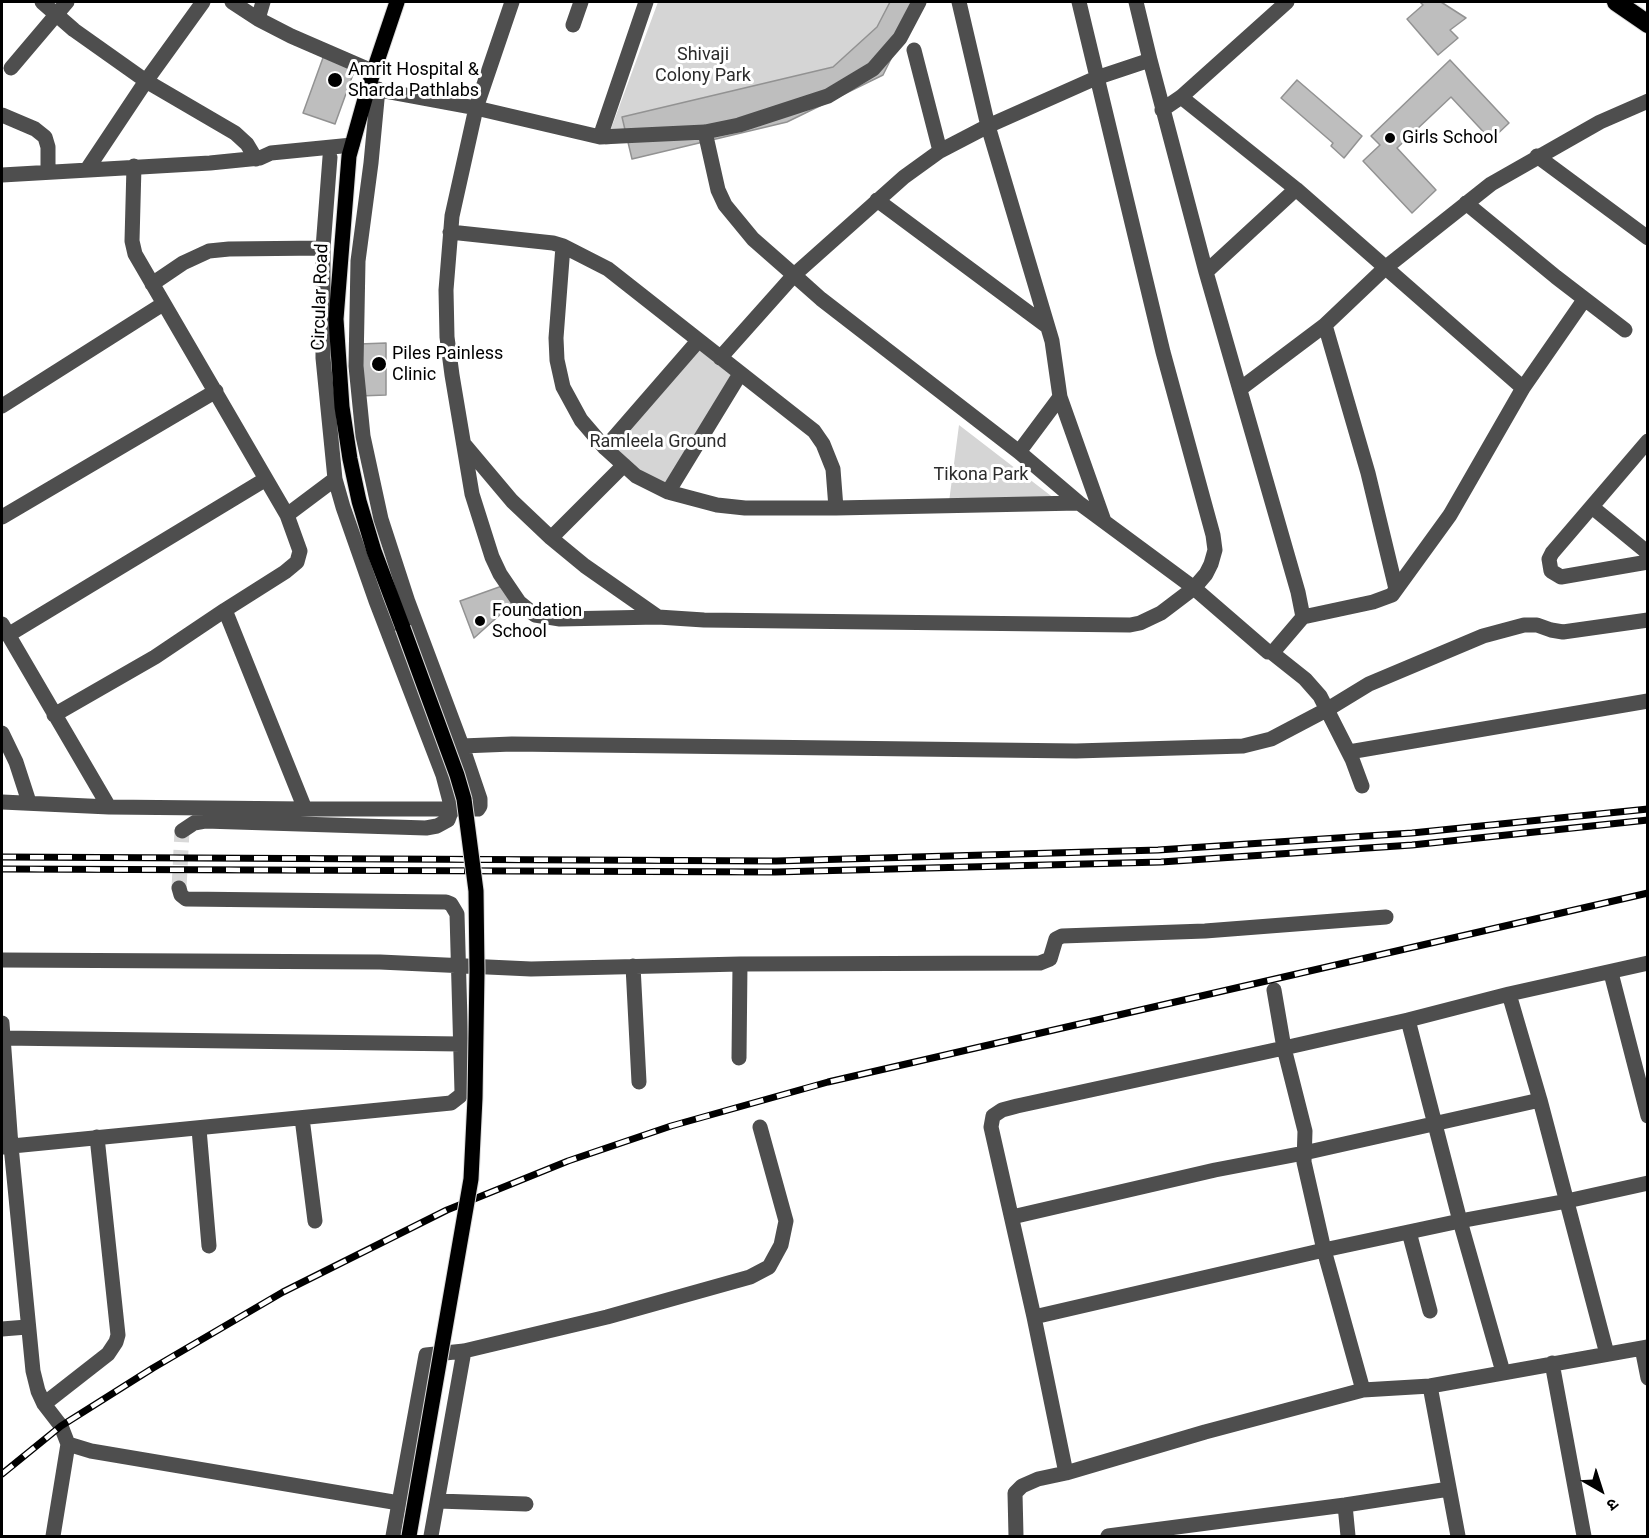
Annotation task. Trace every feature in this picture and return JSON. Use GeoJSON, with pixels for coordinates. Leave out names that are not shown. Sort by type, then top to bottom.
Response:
{"type":"FeatureCollection","features":[{"type":"Feature","properties":{"kind":"highway"},"geometry":{"type":"LineString","coordinates":[[1616,2],[1647,24]]}},
{"type":"Feature","properties":{"kind":"main road","name":"Circular Road"},"geometry":{"type":"LineString","coordinates":[[397,2],[374,72],[373,89],[351,151],[347,174],[336,319],[342,407],[359,501],[374,551],[464,799],[476,891],[477,971],[471,1179],[409,1536]]}},
{"type":"Feature","properties":{"kind":"street"},"geometry":{"type":"LineString","coordinates":[[42,2],[74,30],[146,81],[235,133],[258,159]]}},
{"type":"Feature","properties":{"kind":"street"},"geometry":{"type":"LineString","coordinates":[[11,68],[66,2]]}},
{"type":"Feature","properties":{"kind":"street"},"geometry":{"type":"LineString","coordinates":[[88,168],[146,81],[203,2]]}},
{"type":"Feature","properties":{"kind":"street"},"geometry":{"type":"LineString","coordinates":[[232,2],[291,36],[374,72]]}},
{"type":"Feature","properties":{"kind":"street"},"geometry":{"type":"LineString","coordinates":[[258,19],[263,2]]}},
{"type":"Feature","properties":{"kind":"street"},"geometry":{"type":"LineString","coordinates":[[512,2],[476,108],[452,216],[446,290],[447,337],[472,494],[492,557],[512,593],[526,609],[535,615],[560,620],[658,616],[704,620],[1130,625],[1161,613],[1194,588],[1206,574],[1215,549],[1163,352],[1079,2]]}},
{"type":"Feature","properties":{"kind":"street"},"geometry":{"type":"LineString","coordinates":[[573,25],[581,2]]}},
{"type":"Feature","properties":{"kind":"street"},"geometry":{"type":"LineString","coordinates":[[600,137],[646,2]]}},
{"type":"Feature","properties":{"kind":"street"},"geometry":{"type":"LineString","coordinates":[[2,802],[109,807],[478,809],[481,804],[462,746],[408,602],[381,519],[363,436],[356,366],[358,261],[371,163],[373,89],[476,108],[600,137],[705,132],[739,125],[828,96],[873,69],[900,38],[919,2]]}},
{"type":"Feature","properties":{"kind":"street"},"geometry":{"type":"LineString","coordinates":[[959,2],[988,126],[1048,327],[1060,397],[1104,521]]}},
{"type":"Feature","properties":{"kind":"street"},"geometry":{"type":"LineString","coordinates":[[1136,2],[1162,110],[1303,617],[1300,623],[1271,652]]}},
{"type":"Feature","properties":{"kind":"street"},"geometry":{"type":"LineString","coordinates":[[1162,110],[1181,97],[1287,2]]}},
{"type":"Feature","properties":{"kind":"street"},"geometry":{"type":"LineString","coordinates":[[914,50],[940,151]]}},
{"type":"Feature","properties":{"kind":"street"},"geometry":{"type":"LineString","coordinates":[[720,358],[794,275],[877,200],[940,151],[988,126],[1096,78],[1150,60]]}},
{"type":"Feature","properties":{"kind":"street"},"geometry":{"type":"LineString","coordinates":[[1181,97],[1296,189],[1522,388]]}},
{"type":"Feature","properties":{"kind":"street"},"geometry":{"type":"LineString","coordinates":[[1240,389],[1325,325],[1385,268],[1499,179],[1600,122],[1647,102]]}},
{"type":"Feature","properties":{"kind":"street"},"geometry":{"type":"LineString","coordinates":[[2,115],[35,129],[45,136],[48,147],[48,172]]}},
{"type":"Feature","properties":{"kind":"street"},"geometry":{"type":"LineString","coordinates":[[705,132],[718,190],[725,205],[753,239],[821,299],[1019,452],[1079,503],[1194,588],[1305,679],[1328,709],[1349,752],[1362,786]]}},
{"type":"Feature","properties":{"kind":"street"},"geometry":{"type":"LineString","coordinates":[[258,159],[271,153],[351,151]]}},
{"type":"Feature","properties":{"kind":"street"},"geometry":{"type":"LineString","coordinates":[[2,175],[258,159],[271,162],[330,157],[351,151]]}},
{"type":"Feature","properties":{"kind":"street"},"geometry":{"type":"LineString","coordinates":[[1538,156],[1647,238]]}},
{"type":"Feature","properties":{"kind":"street"},"geometry":{"type":"LineString","coordinates":[[182,831],[194,823],[205,821],[426,828],[437,826],[448,820],[452,809],[443,775],[376,601],[335,479],[323,358],[322,248],[330,157]]}},
{"type":"Feature","properties":{"kind":"street"},"geometry":{"type":"LineString","coordinates":[[54,715],[155,657],[285,572],[297,562],[300,551],[286,515],[266,479],[140,265],[133,248],[134,166]]}},
{"type":"Feature","properties":{"kind":"street"},"geometry":{"type":"LineString","coordinates":[[1206,272],[1296,189]]}},
{"type":"Feature","properties":{"kind":"street"},"geometry":{"type":"LineString","coordinates":[[877,200],[1048,327]]}},
{"type":"Feature","properties":{"kind":"street"},"geometry":{"type":"LineString","coordinates":[[1466,203],[1584,300],[1625,330]]}},
{"type":"Feature","properties":{"kind":"street"},"geometry":{"type":"LineString","coordinates":[[450,232],[563,246],[608,268],[814,431],[823,444],[833,469],[836,508]]}},
{"type":"Feature","properties":{"kind":"street"},"geometry":{"type":"LineString","coordinates":[[563,246],[556,338],[560,376],[567,396],[580,420],[605,448],[636,476],[668,492],[717,505],[745,508],[1079,503]]}},
{"type":"Feature","properties":{"kind":"street"},"geometry":{"type":"LineString","coordinates":[[152,284],[183,263],[209,251],[322,248]]}},
{"type":"Feature","properties":{"kind":"street"},"geometry":{"type":"LineString","coordinates":[[1303,617],[1387,598],[1396,590],[1454,509],[1522,388],[1584,300]]}},
{"type":"Feature","properties":{"kind":"street"},"geometry":{"type":"LineString","coordinates":[[2,406],[163,304]]}},
{"type":"Feature","properties":{"kind":"street"},"geometry":{"type":"LineString","coordinates":[[1325,325],[1368,473],[1396,590]]}},
{"type":"Feature","properties":{"kind":"street"},"geometry":{"type":"LineString","coordinates":[[605,448],[698,341]]}},
{"type":"Feature","properties":{"kind":"street"},"geometry":{"type":"LineString","coordinates":[[668,492],[740,374]]}},
{"type":"Feature","properties":{"kind":"street"},"geometry":{"type":"LineString","coordinates":[[2,517],[216,391]]}},
{"type":"Feature","properties":{"kind":"street"},"geometry":{"type":"LineString","coordinates":[[1019,452],[1060,397]]}},
{"type":"Feature","properties":{"kind":"street"},"geometry":{"type":"LineString","coordinates":[[1647,441],[1552,553],[1549,565],[1554,574],[1561,577],[1647,562]]}},
{"type":"Feature","properties":{"kind":"street"},"geometry":{"type":"LineString","coordinates":[[462,442],[512,501],[551,538],[585,566],[658,616]]}},
{"type":"Feature","properties":{"kind":"street"},"geometry":{"type":"LineString","coordinates":[[551,538],[624,465]]}},
{"type":"Feature","properties":{"kind":"street"},"geometry":{"type":"LineString","coordinates":[[109,807],[5,629],[266,479]]}},
{"type":"Feature","properties":{"kind":"street"},"geometry":{"type":"LineString","coordinates":[[286,515],[335,479]]}},
{"type":"Feature","properties":{"kind":"street"},"geometry":{"type":"LineString","coordinates":[[1592,507],[1647,553]]}},
{"type":"Feature","properties":{"kind":"street"},"geometry":{"type":"LineString","coordinates":[[225,610],[305,809]]}},
{"type":"Feature","properties":{"kind":"street"},"geometry":{"type":"LineString","coordinates":[[462,746],[512,744],[1076,751],[1215,747],[1260,743],[1328,709],[1369,684],[1466,642],[1505,629],[1534,624],[1563,632],[1647,620]]}},
{"type":"Feature","properties":{"kind":"street"},"geometry":{"type":"LineString","coordinates":[[1349,752],[1647,701]]}},
{"type":"Feature","properties":{"kind":"street"},"geometry":{"type":"LineString","coordinates":[[2,733],[16,762],[29,802]]}},
{"type":"Feature","properties":{"kind":"street"},"geometry":{"type":"LineString","coordinates":[[6,1146],[199,1129],[454,1102],[462,1092],[455,907],[446,902],[186,899],[178,888]]}},
{"type":"Feature","properties":{"kind":"street"},"geometry":{"type":"LineString","coordinates":[[2,960],[357,962],[531,969],[740,964],[1040,963],[1051,957],[1056,939],[1062,936],[1205,931],[1386,917]]}},
{"type":"Feature","properties":{"kind":"street"},"geometry":{"type":"LineString","coordinates":[[1066,1473],[991,1127],[993,1116],[1017,1106],[1408,1020],[1509,994],[1611,973],[1647,963]]}},
{"type":"Feature","properties":{"kind":"street"},"geometry":{"type":"LineString","coordinates":[[739,1058],[740,964]]}},
{"type":"Feature","properties":{"kind":"street"},"geometry":{"type":"LineString","coordinates":[[633,966],[639,1082]]}},
{"type":"Feature","properties":{"kind":"street"},"geometry":{"type":"LineString","coordinates":[[1611,973],[1647,1116]]}},
{"type":"Feature","properties":{"kind":"street"},"geometry":{"type":"LineString","coordinates":[[1274,990],[1284,1048],[1305,1131],[1304,1162],[1324,1250],[1363,1390]]}},
{"type":"Feature","properties":{"kind":"street"},"geometry":{"type":"LineString","coordinates":[[1509,994],[1540,1100],[1607,1354]]}},
{"type":"Feature","properties":{"kind":"street"},"geometry":{"type":"LineString","coordinates":[[1408,1020],[1460,1221],[1503,1372]]}},
{"type":"Feature","properties":{"kind":"street"},"geometry":{"type":"LineString","coordinates":[[53,1536],[68,1444],[61,1426],[44,1404],[34,1381],[6,1146],[2,1030],[461,1044]]}},
{"type":"Feature","properties":{"kind":"street"},"geometry":{"type":"LineString","coordinates":[[1012,1217],[1215,1170],[1304,1153],[1540,1100]]}},
{"type":"Feature","properties":{"kind":"street"},"geometry":{"type":"LineString","coordinates":[[302,1118],[315,1221]]}},
{"type":"Feature","properties":{"kind":"street"},"geometry":{"type":"LineString","coordinates":[[393,1536],[426,1355],[464,1351],[607,1317],[750,1277],[770,1267],[781,1245],[786,1221],[760,1127]]}},
{"type":"Feature","properties":{"kind":"street"},"geometry":{"type":"LineString","coordinates":[[199,1129],[209,1246]]}},
{"type":"Feature","properties":{"kind":"street"},"geometry":{"type":"LineString","coordinates":[[44,1404],[108,1354],[118,1335],[97,1137]]}},
{"type":"Feature","properties":{"kind":"street"},"geometry":{"type":"LineString","coordinates":[[1034,1317],[1324,1250],[1647,1183]]}},
{"type":"Feature","properties":{"kind":"street"},"geometry":{"type":"LineString","coordinates":[[1409,1232],[1431,1311]]}},
{"type":"Feature","properties":{"kind":"street"},"geometry":{"type":"LineString","coordinates":[[2,1329],[27,1327]]}},
{"type":"Feature","properties":{"kind":"street"},"geometry":{"type":"LineString","coordinates":[[1016,1536],[1015,1493],[1022,1486],[1038,1479],[1363,1390],[1430,1386],[1645,1347],[1647,1378]]}},
{"type":"Feature","properties":{"kind":"street"},"geometry":{"type":"LineString","coordinates":[[431,1536],[464,1351]]}},
{"type":"Feature","properties":{"kind":"street"},"geometry":{"type":"LineString","coordinates":[[1552,1363],[1584,1536]]}},
{"type":"Feature","properties":{"kind":"street"},"geometry":{"type":"LineString","coordinates":[[1430,1386],[1458,1536]]}},
{"type":"Feature","properties":{"kind":"street"},"geometry":{"type":"LineString","coordinates":[[68,1444],[92,1451],[399,1503]]}},
{"type":"Feature","properties":{"kind":"street"},"geometry":{"type":"LineString","coordinates":[[1108,1536],[1449,1489]]}},
{"type":"Feature","properties":{"kind":"street"},"geometry":{"type":"LineString","coordinates":[[438,1501],[526,1504]]}},
{"type":"Feature","properties":{"kind":"street"},"geometry":{"type":"LineString","coordinates":[[1345,1505],[1348,1536]]}},
{"type":"Feature","properties":{"kind":"green space","name":"Shivaji Colony Park"},"geometry":{"type":"Polygon","coordinates":[[[658,2],[918,2],[900,38],[713,129],[605,145],[658,2]]]}},
{"type":"Feature","properties":{"kind":"green space","name":"Ramleela Ground"},"geometry":{"type":"Polygon","coordinates":[[[699,346],[736,375],[666,489],[611,448],[699,346]]]}},
{"type":"Feature","properties":{"kind":"green space","name":"Tikona Park"},"geometry":{"type":"Polygon","coordinates":[[[959,425],[1059,502],[949,502],[959,425]]]}},
{"type":"Feature","properties":{"kind":"building"},"geometry":{"type":"Polygon","coordinates":[[[890,2],[919,2],[883,75],[787,122],[632,159],[622,117],[833,67],[877,27],[890,2]]]}},
{"type":"Feature","properties":{"kind":"building"},"geometry":{"type":"Polygon","coordinates":[[[1420,2],[1441,2],[1466,18],[1450,30],[1458,38],[1438,55],[1407,19],[1423,5],[1420,2]]]}},
{"type":"Feature","properties":{"kind":"building"},"geometry":{"type":"Polygon","coordinates":[[[324,55],[356,66],[335,124],[303,113],[324,55]]]}},
{"type":"Feature","properties":{"kind":"building","name":"Girls School"},"geometry":{"type":"Polygon","coordinates":[[[1450,60],[1509,123],[1491,140],[1451,97],[1397,148],[1436,190],[1412,213],[1363,161],[1380,145],[1371,136],[1450,60]]]}},
{"type":"Feature","properties":{"kind":"building"},"geometry":{"type":"Polygon","coordinates":[[[1297,80],[1362,136],[1344,158],[1331,146],[1333,143],[1281,98],[1297,80]]]}},
{"type":"Feature","properties":{"kind":"building"},"geometry":{"type":"Polygon","coordinates":[[[386,343],[386,395],[359,396],[359,344],[386,343]]]}},
{"type":"Feature","properties":{"kind":"building","name":"Foundation School"},"geometry":{"type":"Polygon","coordinates":[[[502,586],[513,603],[474,638],[460,601],[502,586]]]}},
{"type":"Feature","properties":{"kind":"tunnel"},"geometry":{"type":"LineString","coordinates":[[179,888],[182,831]]}},
{"type":"Feature","properties":{"kind":"railway"},"geometry":{"type":"LineString","coordinates":[[2,857],[776,861],[1158,850],[1412,833],[1648,809]]}},
{"type":"Feature","properties":{"kind":"railway"},"geometry":{"type":"LineString","coordinates":[[2,869],[775,872],[1161,862],[1412,845],[1648,820]]}},
{"type":"Feature","properties":{"kind":"railway"},"geometry":{"type":"LineString","coordinates":[[2,1474],[61,1426],[153,1368],[283,1292],[447,1210],[568,1161],[671,1126],[828,1082],[1648,893]]}},
{"type":"Feature","properties":{"kind":"place","name":"Amrit Hospital & Sharda Pathlabs"},"geometry":{"type":"Point","coordinates":[335,80]}},
{"type":"Feature","properties":{"kind":"place","name":"Girls School"},"geometry":{"type":"Point","coordinates":[1390,138]}},
{"type":"Feature","properties":{"kind":"place","name":"Piles Painless Clinic"},"geometry":{"type":"Point","coordinates":[379,364]}},
{"type":"Feature","properties":{"kind":"place","name":"Foundation School"},"geometry":{"type":"Point","coordinates":[480,621]}}]}
